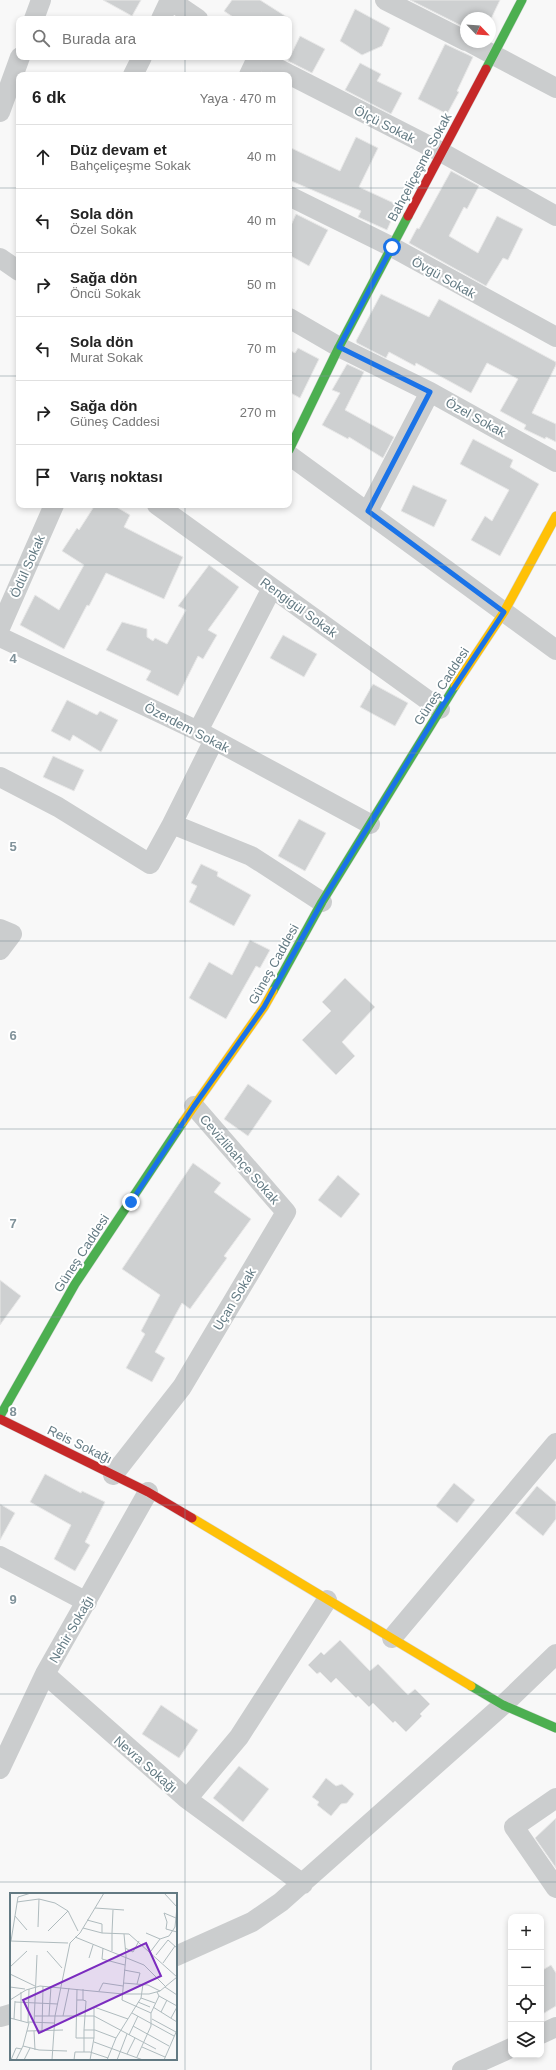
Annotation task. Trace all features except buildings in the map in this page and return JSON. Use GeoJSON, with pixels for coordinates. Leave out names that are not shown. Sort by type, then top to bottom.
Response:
{"type":"FeatureCollection","features":[{"type":"Feature","properties":{"kind":"street"},"geometry":{"type":"LineString","coordinates":[[35,16],[41,0]]}},
{"type":"Feature","properties":{"kind":"street"},"geometry":{"type":"LineString","coordinates":[[162,16],[170,0],[194,16]]}},
{"type":"Feature","properties":{"kind":"street"},"geometry":{"type":"LineString","coordinates":[[385,0],[460,38]]}},
{"type":"Feature","properties":{"kind":"street","name":"Bahçeliçeşme Sokak"},"geometry":{"type":"LineString","coordinates":[[292,444],[339,347],[522,0]]}},
{"type":"Feature","properties":{"kind":"street"},"geometry":{"type":"LineString","coordinates":[[481,48],[556,88]]}},
{"type":"Feature","properties":{"kind":"street"},"geometry":{"type":"LineString","coordinates":[[134,72],[140,60]]}},
{"type":"Feature","properties":{"kind":"street","name":"Ölçü Sokak"},"geometry":{"type":"LineString","coordinates":[[254,63],[273,72]]}},
{"type":"Feature","properties":{"kind":"street"},"geometry":{"type":"LineString","coordinates":[[0,112],[16,78]]}},
{"type":"Feature","properties":{"kind":"street","name":"Ölçü Sokak"},"geometry":{"type":"LineString","coordinates":[[292,81],[441,152],[556,216]]}},
{"type":"Feature","properties":{"kind":"street","name":"Övgü Sokak"},"geometry":{"type":"LineString","coordinates":[[292,197],[392,247],[556,337]]}},
{"type":"Feature","properties":{"kind":"street"},"geometry":{"type":"LineString","coordinates":[[0,258],[16,268]]}},
{"type":"Feature","properties":{"kind":"street","name":"Özel Sokak"},"geometry":{"type":"LineString","coordinates":[[292,320],[339,347],[430,392],[556,462]]}},
{"type":"Feature","properties":{"kind":"street"},"geometry":{"type":"LineString","coordinates":[[368,511],[430,392]]}},
{"type":"Feature","properties":{"kind":"street"},"geometry":{"type":"LineString","coordinates":[[292,457],[368,511],[556,650]]}},
{"type":"Feature","properties":{"kind":"street","name":"Ödül Sokak"},"geometry":{"type":"LineString","coordinates":[[0,628],[53,508]]}},
{"type":"Feature","properties":{"kind":"street","name":"Rengigül Sokak"},"geometry":{"type":"LineString","coordinates":[[161,508],[440,709]]}},
{"type":"Feature","properties":{"kind":"street","name":"Güneş Caddesi"},"geometry":{"type":"LineString","coordinates":[[0,1416],[75,1284],[194,1106],[264,1007],[322,902],[440,709],[504,612],[556,516]]}},
{"type":"Feature","properties":{"kind":"street"},"geometry":{"type":"LineString","coordinates":[[0,777],[58,807],[150,864],[172,824],[206,735],[272,588]]}},
{"type":"Feature","properties":{"kind":"street","name":"Özerdem Sokak"},"geometry":{"type":"LineString","coordinates":[[0,637],[206,735],[370,824]]}},
{"type":"Feature","properties":{"kind":"street"},"geometry":{"type":"LineString","coordinates":[[172,824],[251,856],[322,902]]}},
{"type":"Feature","properties":{"kind":"street"},"geometry":{"type":"LineString","coordinates":[[0,929],[12,934],[0,950]]}},
{"type":"Feature","properties":{"kind":"street","name":"Cevizlibahçe Sokak"},"geometry":{"type":"LineString","coordinates":[[194,1106],[286,1212]]}},
{"type":"Feature","properties":{"kind":"street","name":"Uçan Sokak"},"geometry":{"type":"LineString","coordinates":[[113,1475],[182,1386],[286,1212]]}},
{"type":"Feature","properties":{"kind":"street","name":"Reis Sokağı"},"geometry":{"type":"LineString","coordinates":[[0,1419],[148,1492],[503,1705],[556,1728]]}},
{"type":"Feature","properties":{"kind":"street"},"geometry":{"type":"LineString","coordinates":[[392,1638],[556,1443]]}},
{"type":"Feature","properties":{"kind":"street","name":"Nehir Sokağı"},"geometry":{"type":"LineString","coordinates":[[1,1764],[45,1674],[148,1492]]}},
{"type":"Feature","properties":{"kind":"street"},"geometry":{"type":"LineString","coordinates":[[0,1556],[87,1602]]}},
{"type":"Feature","properties":{"kind":"street","name":"Nevra Sokağı"},"geometry":{"type":"LineString","coordinates":[[45,1674],[187,1799],[239,1737],[327,1600]]}},
{"type":"Feature","properties":{"kind":"street"},"geometry":{"type":"LineString","coordinates":[[177,1956],[252,1922],[270,1911],[503,1705],[556,1654]]}},
{"type":"Feature","properties":{"kind":"street"},"geometry":{"type":"LineString","coordinates":[[556,1798],[514,1827],[556,1888]]}},
{"type":"Feature","properties":{"kind":"street"},"geometry":{"type":"LineString","coordinates":[[187,1799],[302,1884]]}},
{"type":"Feature","properties":{"kind":"street"},"geometry":{"type":"LineString","coordinates":[[0,2017],[10,2014]]}},
{"type":"Feature","properties":{"kind":"street"},"geometry":{"type":"LineString","coordinates":[[544,2033],[556,2027]]}},
{"type":"Feature","properties":{"kind":"street"},"geometry":{"type":"LineString","coordinates":[[462,2070],[508,2049]]}},
{"type":"Feature","properties":{"kind":"traffic: fast"},"geometry":{"type":"LineString","coordinates":[[486,69],[522,0]]}},
{"type":"Feature","properties":{"kind":"traffic: fast"},"geometry":{"type":"LineString","coordinates":[[292,444],[339,347],[408,216]]}},
{"type":"Feature","properties":{"kind":"traffic: fast"},"geometry":{"type":"LineString","coordinates":[[273,991],[322,902],[455,686]]}},
{"type":"Feature","properties":{"kind":"traffic: fast"},"geometry":{"type":"LineString","coordinates":[[0,1416],[75,1284],[183,1122]]}},
{"type":"Feature","properties":{"kind":"traffic: fast"},"geometry":{"type":"LineString","coordinates":[[471,1686],[503,1705],[556,1728]]}},
{"type":"Feature","properties":{"kind":"traffic: slow"},"geometry":{"type":"LineString","coordinates":[[455,686],[504,612],[556,516]]}},
{"type":"Feature","properties":{"kind":"traffic: slow"},"geometry":{"type":"LineString","coordinates":[[183,1122],[264,1007],[273,991]]}},
{"type":"Feature","properties":{"kind":"traffic: slow"},"geometry":{"type":"LineString","coordinates":[[192,1518],[471,1686]]}},
{"type":"Feature","properties":{"kind":"traffic: jam"},"geometry":{"type":"LineString","coordinates":[[408,216],[486,69]]}},
{"type":"Feature","properties":{"kind":"traffic: jam"},"geometry":{"type":"LineString","coordinates":[[0,1419],[148,1492],[192,1518]]}},
{"type":"Feature","properties":{"kind":"route"},"geometry":{"type":"LineString","coordinates":[[131,1202],[194,1106],[264,1007],[322,902],[440,709],[504,612],[368,511],[430,392],[339,347],[392,247]]}}]}
